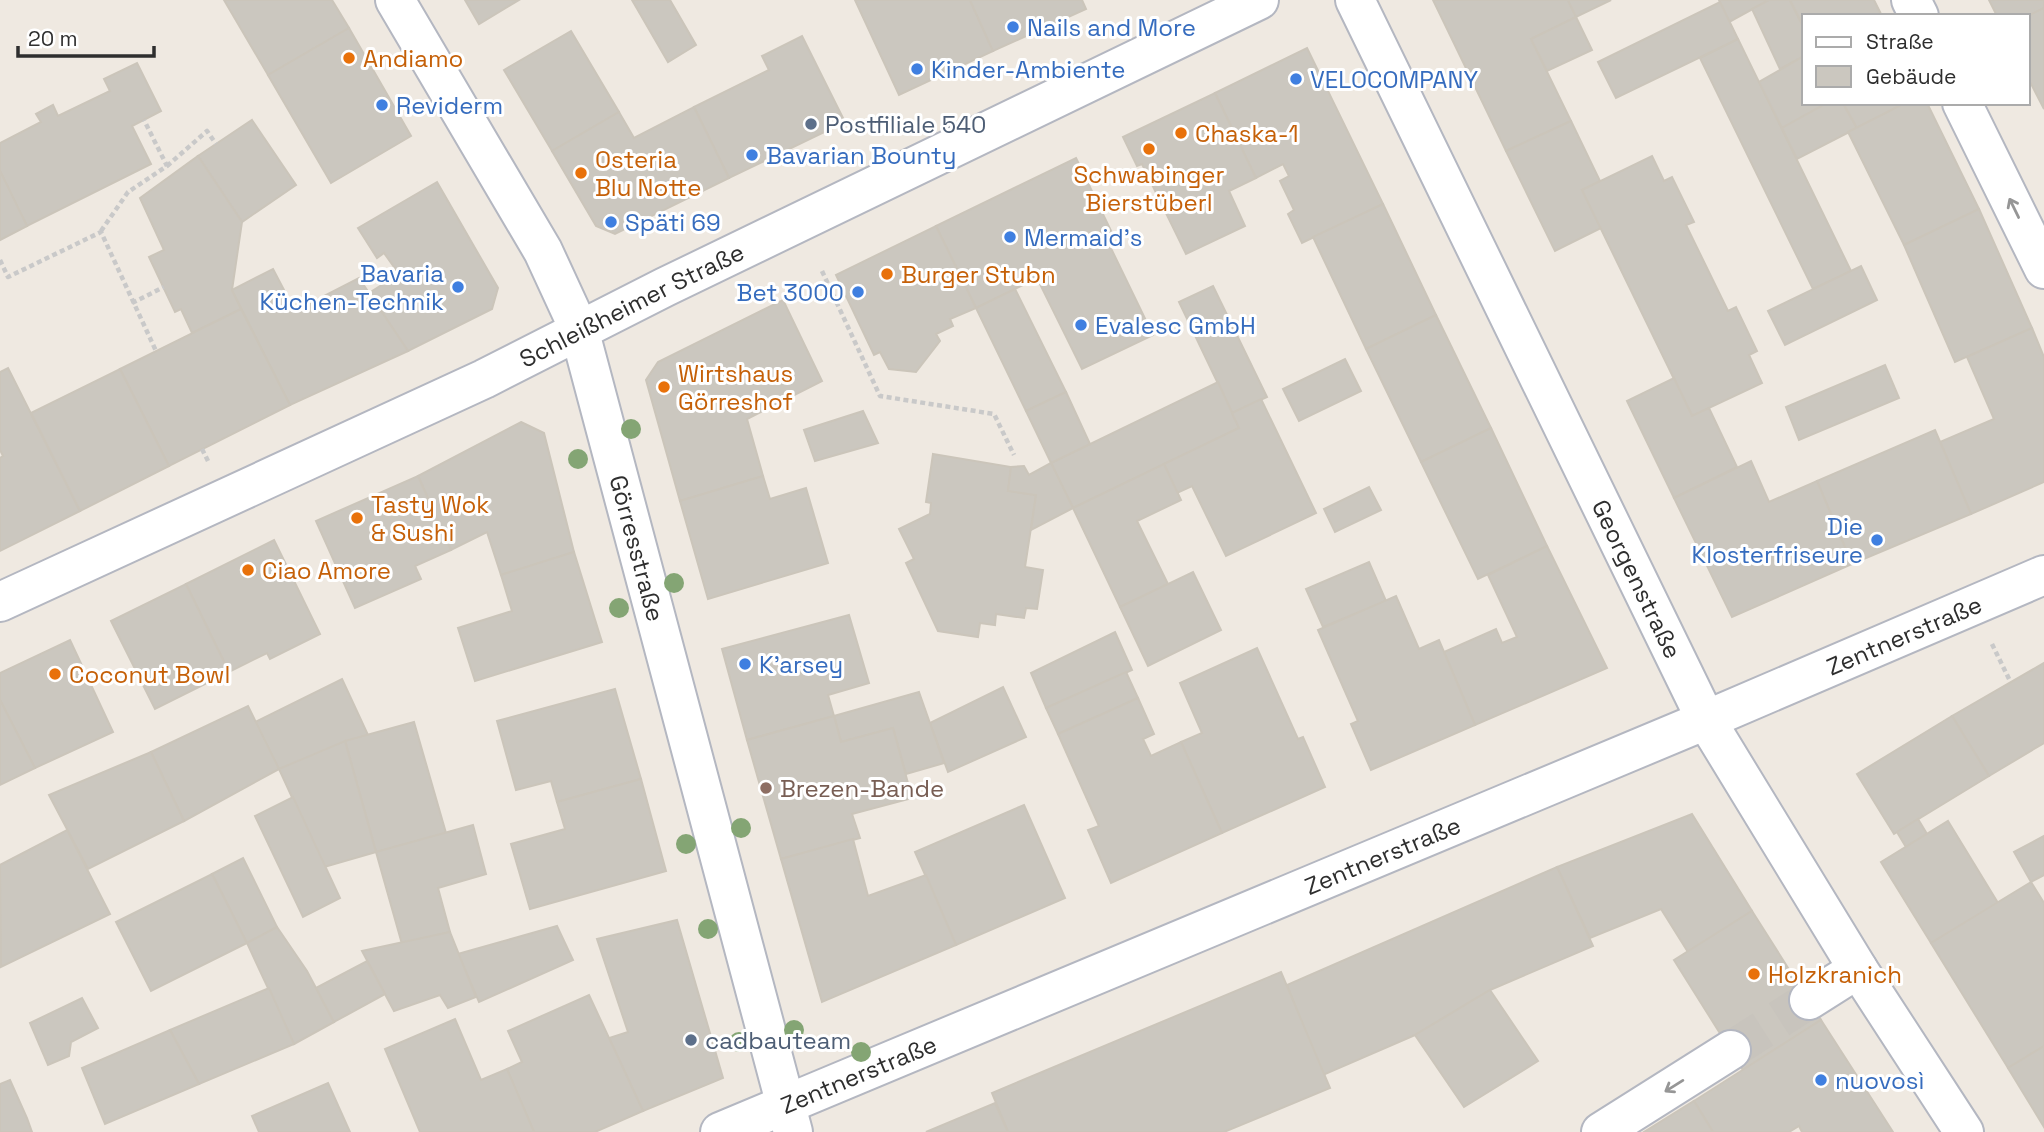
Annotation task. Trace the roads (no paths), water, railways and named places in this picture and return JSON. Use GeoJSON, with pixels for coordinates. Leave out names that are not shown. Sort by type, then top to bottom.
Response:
{"type":"FeatureCollection","features":[{"type":"Feature","properties":{"kind":"street","name":"Görresstraße"},"geometry":{"type":"LineString","coordinates":[[394,0],[543,251],[579,329],[789,1118]]}},
{"type":"Feature","properties":{"kind":"street","name":"Schleißheimer Straße"},"geometry":{"type":"LineString","coordinates":[[0,601],[484,379],[579,329],[1259,0]]}},
{"type":"Feature","properties":{"kind":"street","name":"Georgenstraße"},"geometry":{"type":"LineString","coordinates":[[1355,0],[1706,720],[1858,970],[1964,1132]]}},
{"type":"Feature","properties":{"kind":"street"},"geometry":{"type":"LineString","coordinates":[[1963,105],[2044,269]]}},
{"type":"Feature","properties":{"kind":"street","name":"Zentnerstraße"},"geometry":{"type":"LineString","coordinates":[[720,1132],[789,1118],[2044,575]]}},
{"type":"Feature","properties":{"kind":"street"},"geometry":{"type":"LineString","coordinates":[[1810,1000],[1858,970]]}},
{"type":"Feature","properties":{"kind":"street"},"geometry":{"type":"LineString","coordinates":[[1601,1132],[1731,1050]]}},
{"type":"Feature","properties":{"kind":"tunnel"},"geometry":{"type":"LineString","coordinates":[[1731,1050],[1809,1000]]}},
{"type":"Feature","properties":{"kind":"place","name":"Nails and More"},"geometry":{"type":"Point","coordinates":[1013,27]}},
{"type":"Feature","properties":{"kind":"place","name":"Andiamo"},"geometry":{"type":"Point","coordinates":[349,58]}},
{"type":"Feature","properties":{"kind":"place","name":"Kinder-Ambiente"},"geometry":{"type":"Point","coordinates":[917,69]}},
{"type":"Feature","properties":{"kind":"place","name":"VELOCOMPANY"},"geometry":{"type":"Point","coordinates":[1296,79]}},
{"type":"Feature","properties":{"kind":"place","name":"Reviderm"},"geometry":{"type":"Point","coordinates":[382,105]}},
{"type":"Feature","properties":{"kind":"place","name":"Postfiliale 540"},"geometry":{"type":"Point","coordinates":[811,124]}},
{"type":"Feature","properties":{"kind":"place","name":"Chaska-1"},"geometry":{"type":"Point","coordinates":[1181,133]}},
{"type":"Feature","properties":{"kind":"place","name":"Schwabinger Bierstüberl"},"geometry":{"type":"Point","coordinates":[1149,149]}},
{"type":"Feature","properties":{"kind":"place","name":"Bavarian Bounty"},"geometry":{"type":"Point","coordinates":[752,155]}},
{"type":"Feature","properties":{"kind":"place","name":"Osteria Blu Notte"},"geometry":{"type":"Point","coordinates":[581,173]}},
{"type":"Feature","properties":{"kind":"place","name":"Späti 69"},"geometry":{"type":"Point","coordinates":[611,222]}},
{"type":"Feature","properties":{"kind":"place","name":"Mermaid’s"},"geometry":{"type":"Point","coordinates":[1010,237]}},
{"type":"Feature","properties":{"kind":"place","name":"Burger Stubn"},"geometry":{"type":"Point","coordinates":[887,274]}},
{"type":"Feature","properties":{"kind":"place","name":"Bavaria Küchen-Technik"},"geometry":{"type":"Point","coordinates":[458,287]}},
{"type":"Feature","properties":{"kind":"place","name":"Bet 3000"},"geometry":{"type":"Point","coordinates":[858,292]}},
{"type":"Feature","properties":{"kind":"place","name":"Evalesc GmbH"},"geometry":{"type":"Point","coordinates":[1081,325]}},
{"type":"Feature","properties":{"kind":"place","name":"Wirtshaus Görreshof"},"geometry":{"type":"Point","coordinates":[664,387]}},
{"type":"Feature","properties":{"kind":"place","name":"Tasty Wok & Sushi"},"geometry":{"type":"Point","coordinates":[357,518]}},
{"type":"Feature","properties":{"kind":"place","name":"Die Klosterfriseure"},"geometry":{"type":"Point","coordinates":[1877,540]}},
{"type":"Feature","properties":{"kind":"place","name":"Ciao Amore"},"geometry":{"type":"Point","coordinates":[248,570]}},
{"type":"Feature","properties":{"kind":"place","name":"K’arsey"},"geometry":{"type":"Point","coordinates":[745,664]}},
{"type":"Feature","properties":{"kind":"place","name":"Coconut Bowl"},"geometry":{"type":"Point","coordinates":[55,674]}},
{"type":"Feature","properties":{"kind":"place","name":"Brezen-Bande"},"geometry":{"type":"Point","coordinates":[766,788]}},
{"type":"Feature","properties":{"kind":"place","name":"Holzkranich"},"geometry":{"type":"Point","coordinates":[1754,974]}},
{"type":"Feature","properties":{"kind":"place","name":"cadbauteam"},"geometry":{"type":"Point","coordinates":[691,1040]}},
{"type":"Feature","properties":{"kind":"place","name":"nuovosì"},"geometry":{"type":"Point","coordinates":[1821,1080]}}]}
